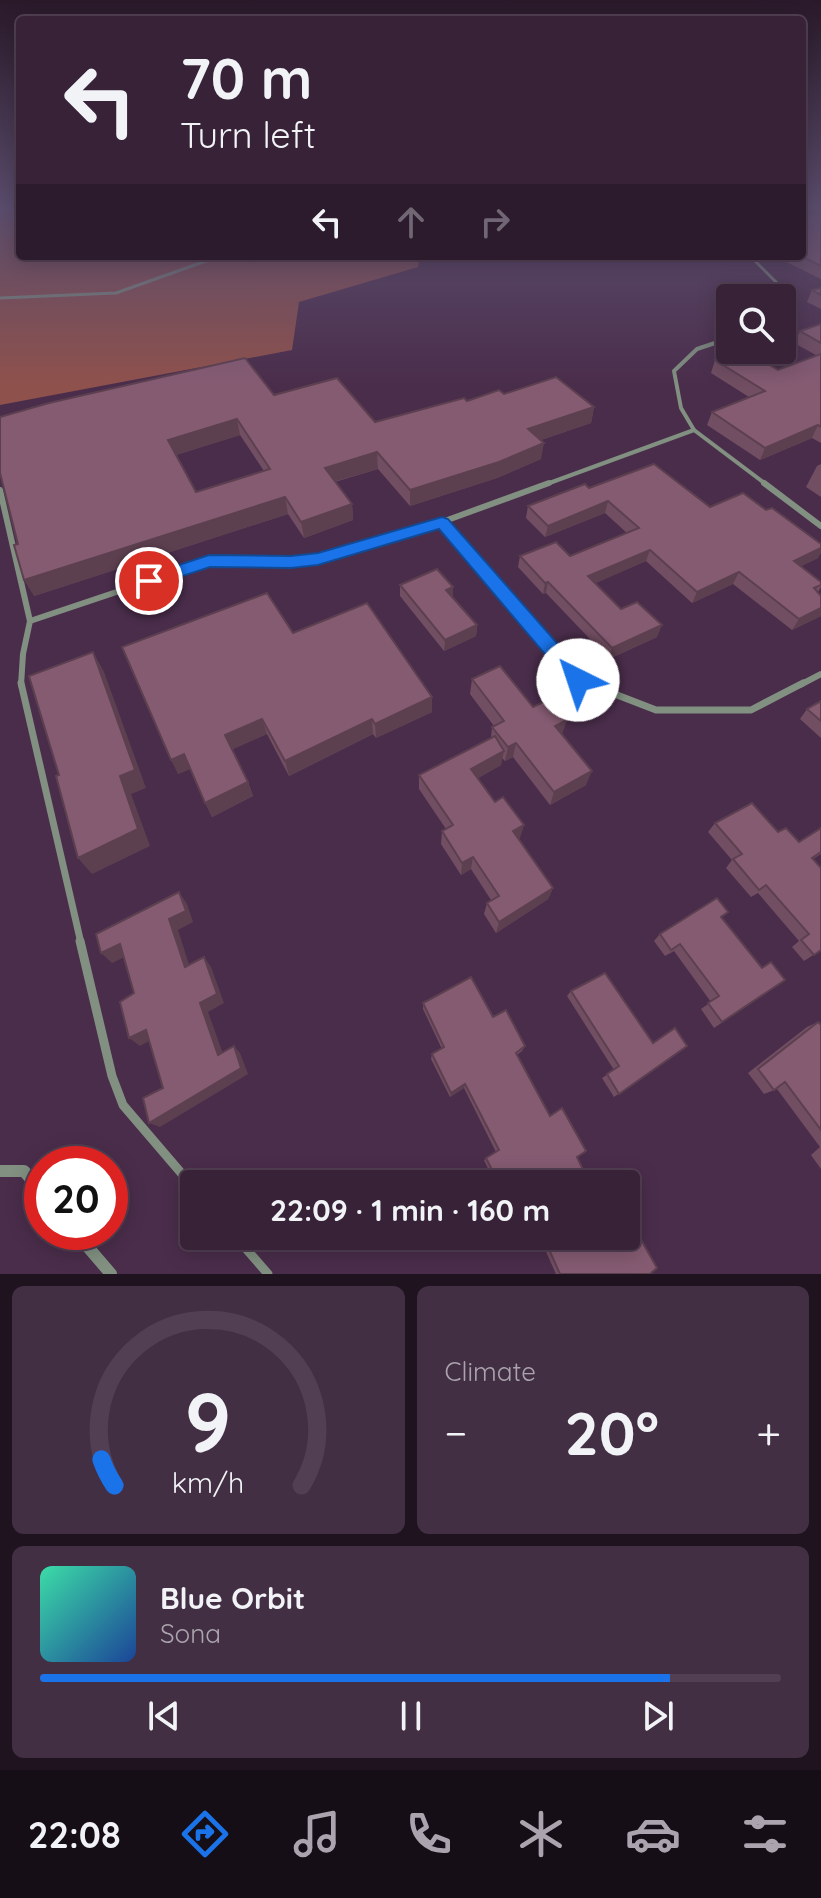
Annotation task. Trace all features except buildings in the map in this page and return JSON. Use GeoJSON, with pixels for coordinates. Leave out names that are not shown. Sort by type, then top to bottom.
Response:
{"type":"FeatureCollection","features":[{"type":"Feature","properties":{"kind":"street"},"geometry":{"type":"LineString","coordinates":[[0,1171],[24,1171]]}},
{"type":"Feature","properties":{"kind":"street"},"geometry":{"type":"LineString","coordinates":[[90,1250],[111,1274]]}},
{"type":"Feature","properties":{"kind":"lane"},"geometry":{"type":"LineString","coordinates":[[0,298],[116,293],[188,267]]}},
{"type":"Feature","properties":{"kind":"lane"},"geometry":{"type":"LineString","coordinates":[[761,267],[778,284]]}},
{"type":"Feature","properties":{"kind":"lane"},"geometry":{"type":"LineString","coordinates":[[716,343],[697,349],[674,371],[681,408],[694,430],[821,526]]}},
{"type":"Feature","properties":{"kind":"lane"},"geometry":{"type":"LineString","coordinates":[[30,621],[209,561],[291,562],[318,559],[442,522],[694,430]]}},
{"type":"Feature","properties":{"kind":"lane"},"geometry":{"type":"LineString","coordinates":[[0,490],[30,621],[23,654],[21,689],[112,1076],[123,1105],[180,1172]]}},
{"type":"Feature","properties":{"kind":"lane"},"geometry":{"type":"LineString","coordinates":[[442,522],[578,680],[656,710],[751,710],[821,674]]}},
{"type":"Feature","properties":{"kind":"lane"},"geometry":{"type":"LineString","coordinates":[[247,1250],[268,1274]]}},
{"type":"Feature","properties":{"kind":"shaded area"},"geometry":{"type":"Polygon","coordinates":[[[0,267],[416,267],[299,302],[292,350],[0,405],[0,267]]]}},
{"type":"Feature","properties":{"kind":"route"},"geometry":{"type":"LineString","coordinates":[[149,581],[209,561],[291,562],[318,559],[442,522],[578,680]]}}]}
